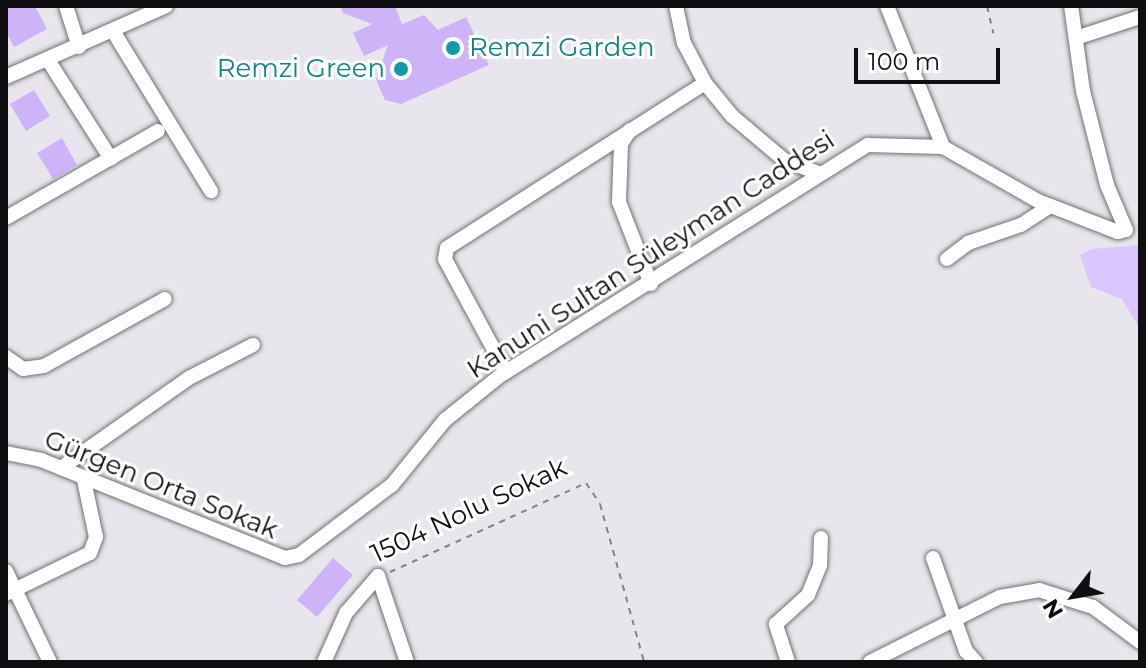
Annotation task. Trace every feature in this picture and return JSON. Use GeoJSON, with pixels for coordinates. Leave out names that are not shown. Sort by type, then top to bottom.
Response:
{"type":"FeatureCollection","features":[{"type":"Feature","properties":{"kind":"street"},"geometry":{"type":"LineString","coordinates":[[66,6],[79,47]]}},
{"type":"Feature","properties":{"kind":"street"},"geometry":{"type":"LineString","coordinates":[[6,77],[166,6]]}},
{"type":"Feature","properties":{"kind":"street"},"geometry":{"type":"LineString","coordinates":[[676,6],[684,43],[705,83],[762,144],[784,160],[818,173]]}},
{"type":"Feature","properties":{"kind":"street"},"geometry":{"type":"LineString","coordinates":[[887,6],[943,147]]}},
{"type":"Feature","properties":{"kind":"street","name":"Kanuni Sultan Süleyman Caddesi"},"geometry":{"type":"LineString","coordinates":[[299,555],[392,485],[445,420],[506,372],[651,284],[818,173],[868,145],[943,147],[1050,206],[1118,232],[1133,232],[1107,185],[1083,91],[1071,6]]}},
{"type":"Feature","properties":{"kind":"street"},"geometry":{"type":"LineString","coordinates":[[1076,38],[1140,17]]}},
{"type":"Feature","properties":{"kind":"street"},"geometry":{"type":"LineString","coordinates":[[113,31],[211,191]]}},
{"type":"Feature","properties":{"kind":"street"},"geometry":{"type":"LineString","coordinates":[[48,60],[111,159]]}},
{"type":"Feature","properties":{"kind":"street"},"geometry":{"type":"LineString","coordinates":[[506,372],[445,259],[447,248],[633,126],[705,83]]}},
{"type":"Feature","properties":{"kind":"street"},"geometry":{"type":"LineString","coordinates":[[633,126],[621,144],[619,202],[651,284]]}},
{"type":"Feature","properties":{"kind":"street"},"geometry":{"type":"LineString","coordinates":[[6,218],[158,131]]}},
{"type":"Feature","properties":{"kind":"street"},"geometry":{"type":"LineString","coordinates":[[947,259],[968,243],[1021,225],[1050,206]]}},
{"type":"Feature","properties":{"kind":"street"},"geometry":{"type":"LineString","coordinates":[[6,357],[23,369],[44,366],[165,299]]}},
{"type":"Feature","properties":{"kind":"street"},"geometry":{"type":"LineString","coordinates":[[61,468],[189,378],[253,345]]}},
{"type":"Feature","properties":{"kind":"street","name":"Gürgen Orta Sokak"},"geometry":{"type":"LineString","coordinates":[[6,453],[61,468],[271,557],[299,555]]}},
{"type":"Feature","properties":{"kind":"street"},"geometry":{"type":"LineString","coordinates":[[10,592],[90,553],[96,537],[84,480]]}},
{"type":"Feature","properties":{"kind":"street"},"geometry":{"type":"LineString","coordinates":[[788,662],[776,624],[808,595],[820,566],[821,538]]}},
{"type":"Feature","properties":{"kind":"street"},"geometry":{"type":"LineString","coordinates":[[933,558],[957,616],[966,651],[976,662]]}},
{"type":"Feature","properties":{"kind":"street"},"geometry":{"type":"LineString","coordinates":[[6,571],[10,592],[50,662]]}},
{"type":"Feature","properties":{"kind":"street"},"geometry":{"type":"LineString","coordinates":[[378,576],[407,662]]}},
{"type":"Feature","properties":{"kind":"street","name":"1504 Nolu Sokak"},"geometry":{"type":"LineString","coordinates":[[324,662],[346,613],[378,576]]}},
{"type":"Feature","properties":{"kind":"street"},"geometry":{"type":"LineString","coordinates":[[870,662],[1000,597],[1039,590],[1093,607],[1140,642]]}},
{"type":"Feature","properties":{"kind":"path"},"geometry":{"type":"LineString","coordinates":[[987,6],[993,33]]}},
{"type":"Feature","properties":{"kind":"path","name":"1504 Nolu Sokak"},"geometry":{"type":"LineString","coordinates":[[378,576],[586,483],[595,490],[600,504],[644,662]]}},
{"type":"Feature","properties":{"kind":"shaded area"},"geometry":{"type":"Polygon","coordinates":[[[1140,245],[1140,329],[1122,299],[1091,287],[1080,255],[1092,249],[1140,245]]]}},
{"type":"Feature","properties":{"kind":"building"},"geometry":{"type":"Polygon","coordinates":[[[6,6],[35,6],[47,29],[14,47],[6,32],[6,6]]]}},
{"type":"Feature","properties":{"kind":"building"},"geometry":{"type":"Polygon","coordinates":[[[340,6],[395,6],[402,24],[424,15],[438,30],[466,17],[489,65],[401,104],[385,100],[376,80],[388,45],[364,56],[353,33],[372,24],[343,13],[340,6]]]}},
{"type":"Feature","properties":{"kind":"building"},"geometry":{"type":"Polygon","coordinates":[[[34,90],[50,116],[26,131],[10,104],[34,90]]]}},
{"type":"Feature","properties":{"kind":"building"},"geometry":{"type":"Polygon","coordinates":[[[62,138],[77,165],[53,179],[37,153],[62,138]]]}},
{"type":"Feature","properties":{"kind":"building"},"geometry":{"type":"Polygon","coordinates":[[[333,558],[353,575],[317,617],[297,600],[333,558]]]}},
{"type":"Feature","properties":{"kind":"place","name":"Remzi Garden"},"geometry":{"type":"Point","coordinates":[453,48]}},
{"type":"Feature","properties":{"kind":"place","name":"Remzi Green"},"geometry":{"type":"Point","coordinates":[401,69]}}]}
